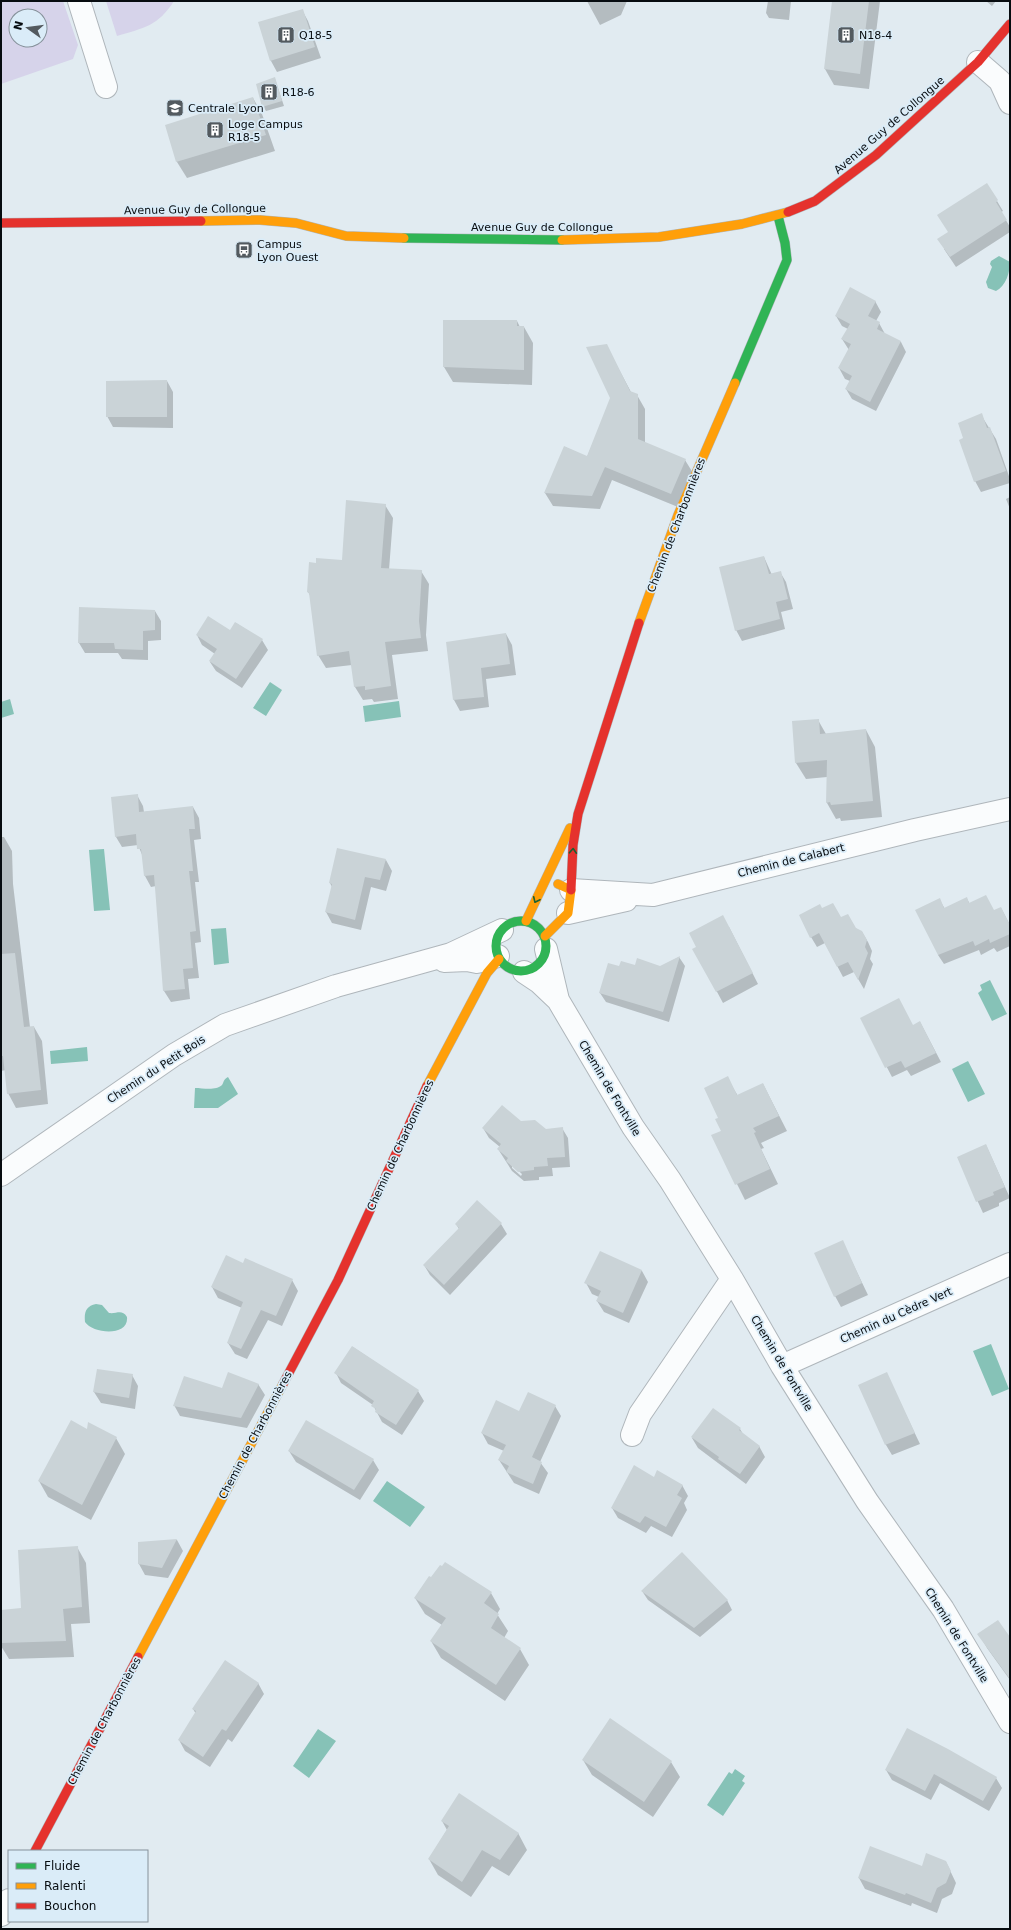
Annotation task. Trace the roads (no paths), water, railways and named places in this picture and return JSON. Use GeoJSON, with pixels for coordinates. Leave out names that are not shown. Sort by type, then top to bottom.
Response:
{"type":"FeatureCollection","features":[{"type":"Feature","properties":{"kind":"street"},"geometry":{"type":"LineString","coordinates":[[79,1],[106,87]]}},
{"type":"Feature","properties":{"kind":"street","name":"Avenue Guy de Collongue"},"geometry":{"type":"LineString","coordinates":[[1,223],[260,220],[296,223],[346,236],[378,238],[593,240],[658,237],[742,224],[778,216],[815,201],[845,180],[882,150],[978,62],[1010,24]]}},
{"type":"Feature","properties":{"kind":"street"},"geometry":{"type":"LineString","coordinates":[[978,62],[1000,81],[1010,103]]}},
{"type":"Feature","properties":{"kind":"street","name":"Chemin de Charbonnières"},"geometry":{"type":"LineString","coordinates":[[36,1850],[338,1280],[431,1078],[464,1013],[507,963],[532,969],[539,964],[544,957],[545,942],[568,913],[571,890],[573,845],[578,814],[651,587],[689,487],[787,260],[785,243],[778,216]]}},
{"type":"Feature","properties":{"kind":"street","name":"Chemin de Calabert"},"geometry":{"type":"LineString","coordinates":[[571,890],[653,894],[915,830],[1010,809]]}},
{"type":"Feature","properties":{"kind":"street","name":"Chemin de Charbonnières"},"geometry":{"type":"LineString","coordinates":[[526,921],[562,842],[578,814]]}},
{"type":"Feature","properties":{"kind":"street"},"geometry":{"type":"LineString","coordinates":[[546,878],[571,890]]}},
{"type":"Feature","properties":{"kind":"street"},"geometry":{"type":"LineString","coordinates":[[568,913],[653,894]]}},
{"type":"Feature","properties":{"kind":"street"},"geometry":{"type":"LineString","coordinates":[[507,963],[496,942],[502,930],[509,924],[518,921],[526,921],[537,926],[545,942]]}},
{"type":"Feature","properties":{"kind":"street","name":"Chemin du Petit Bois"},"geometry":{"type":"LineString","coordinates":[[1,1175],[174,1055],[225,1025],[336,986],[451,954],[502,930]]}},
{"type":"Feature","properties":{"kind":"street","name":"Chemin de Fontville"},"geometry":{"type":"LineString","coordinates":[[545,942],[558,1000]]}},
{"type":"Feature","properties":{"kind":"street","name":"Chemin du Petit Bois"},"geometry":{"type":"LineString","coordinates":[[417,964],[467,960],[477,962],[507,963]]}},
{"type":"Feature","properties":{"kind":"street","name":"Chemin de Fontville"},"geometry":{"type":"LineString","coordinates":[[507,963],[538,982],[558,1000],[634,1127],[670,1180],[732,1279],[782,1366],[867,1501],[943,1609],[1010,1722]]}},
{"type":"Feature","properties":{"kind":"street","name":"Chemin du Cèdre Vert"},"geometry":{"type":"LineString","coordinates":[[782,1366],[1010,1264]]}},
{"type":"Feature","properties":{"kind":"street"},"geometry":{"type":"LineString","coordinates":[[632,1436],[640,1414],[732,1279]]}},
{"type":"Feature","properties":{"kind":"street"},"geometry":{"type":"LineString","coordinates":[[1,1915],[8,1902]]}},
{"type":"Feature","properties":{"kind":"place","name":"Q18-5"},"geometry":{"type":"Point","coordinates":[286,35]}},
{"type":"Feature","properties":{"kind":"place","name":"N18-4"},"geometry":{"type":"Point","coordinates":[846,35]}},
{"type":"Feature","properties":{"kind":"place","name":"R18-6"},"geometry":{"type":"Point","coordinates":[269,92]}},
{"type":"Feature","properties":{"kind":"place","name":"Centrale Lyon"},"geometry":{"type":"Point","coordinates":[175,108]}},
{"type":"Feature","properties":{"kind":"place","name":"Loge Campus R18-5"},"geometry":{"type":"Point","coordinates":[215,130]}},
{"type":"Feature","properties":{"kind":"place","name":"Campus Lyon Ouest"},"geometry":{"type":"Point","coordinates":[244,250]}}]}
